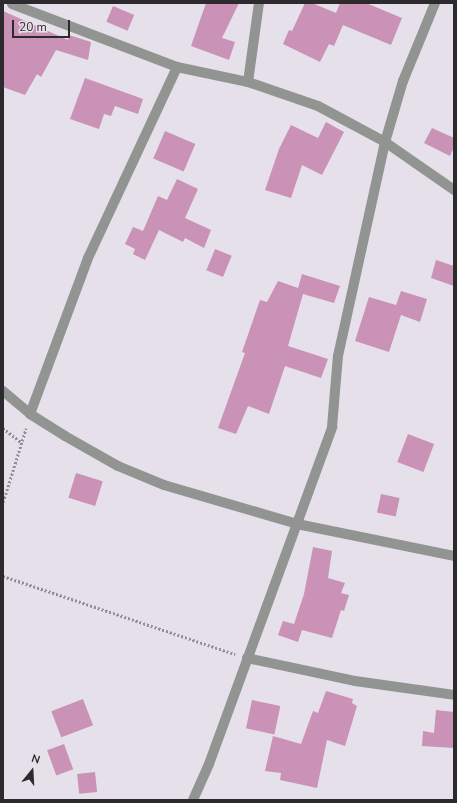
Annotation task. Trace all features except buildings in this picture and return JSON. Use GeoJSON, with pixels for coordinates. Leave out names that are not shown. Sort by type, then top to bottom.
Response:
{"type":"FeatureCollection","features":[{"type":"Feature","properties":{"kind":"street"},"geometry":{"type":"LineString","coordinates":[[248,82],[259,3]]}},
{"type":"Feature","properties":{"kind":"street"},"geometry":{"type":"LineString","coordinates":[[193,800],[209,764],[332,428],[338,356],[385,142],[403,81],[435,3]]}},
{"type":"Feature","properties":{"kind":"street"},"geometry":{"type":"LineString","coordinates":[[12,4],[178,67],[248,82],[318,106],[385,142],[454,190]]}},
{"type":"Feature","properties":{"kind":"street"},"geometry":{"type":"LineString","coordinates":[[30,414],[88,258],[178,67]]}},
{"type":"Feature","properties":{"kind":"street"},"geometry":{"type":"LineString","coordinates":[[3,391],[30,414],[118,466],[164,485],[297,524],[454,556]]}},
{"type":"Feature","properties":{"kind":"street"},"geometry":{"type":"LineString","coordinates":[[247,658],[355,681],[454,695]]}},
{"type":"Feature","properties":{"kind":"path"},"geometry":{"type":"LineString","coordinates":[[3,502],[30,414]]}},
{"type":"Feature","properties":{"kind":"path"},"geometry":{"type":"LineString","coordinates":[[3,428],[22,443]]}},
{"type":"Feature","properties":{"kind":"path"},"geometry":{"type":"LineString","coordinates":[[3,576],[247,658]]}}]}
